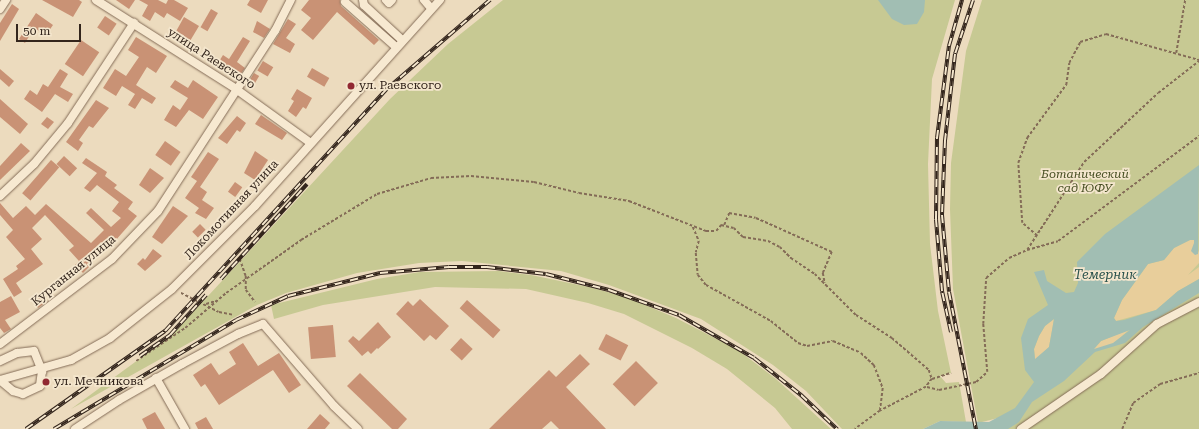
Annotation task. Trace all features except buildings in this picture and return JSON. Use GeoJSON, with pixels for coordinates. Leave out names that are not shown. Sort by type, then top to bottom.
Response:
{"type":"FeatureCollection","features":[{"type":"Feature","properties":{"kind":"street"},"geometry":{"type":"LineString","coordinates":[[0,9],[6,0]]}},
{"type":"Feature","properties":{"kind":"street","name":"улица Раевского"},"geometry":{"type":"LineString","coordinates":[[96,0],[236,89],[310,143]]}},
{"type":"Feature","properties":{"kind":"street","name":"Курганная улица"},"geometry":{"type":"LineString","coordinates":[[0,344],[112,259],[158,211],[275,31],[291,0]]}},
{"type":"Feature","properties":{"kind":"street"},"geometry":{"type":"LineString","coordinates":[[363,0],[364,5],[402,40]]}},
{"type":"Feature","properties":{"kind":"street"},"geometry":{"type":"LineString","coordinates":[[386,0],[389,3],[392,0]]}},
{"type":"Feature","properties":{"kind":"street"},"geometry":{"type":"LineString","coordinates":[[424,0],[431,8]]}},
{"type":"Feature","properties":{"kind":"street","name":"Локомотивная улица"},"geometry":{"type":"LineString","coordinates":[[0,380],[41,366],[71,360],[110,338],[172,289],[255,206],[402,40],[440,0]]}},
{"type":"Feature","properties":{"kind":"street"},"geometry":{"type":"LineString","coordinates":[[345,2],[396,47]]}},
{"type":"Feature","properties":{"kind":"street"},"geometry":{"type":"LineString","coordinates":[[0,196],[34,164],[68,123],[134,24]]}},
{"type":"Feature","properties":{"kind":"street"},"geometry":{"type":"LineString","coordinates":[[1021,429],[1101,374],[1157,324],[1199,302]]}},
{"type":"Feature","properties":{"kind":"street"},"geometry":{"type":"LineString","coordinates":[[75,429],[156,378],[238,334],[263,324],[334,406],[358,429]]}},
{"type":"Feature","properties":{"kind":"street"},"geometry":{"type":"LineString","coordinates":[[0,361],[17,353],[34,351],[41,366],[40,386],[23,394],[13,391],[0,380]]}},
{"type":"Feature","properties":{"kind":"street"},"geometry":{"type":"LineString","coordinates":[[156,378],[185,429]]}},
{"type":"Feature","properties":{"kind":"path"},"geometry":{"type":"LineString","coordinates":[[1176,53],[1185,0]]}},
{"type":"Feature","properties":{"kind":"path"},"geometry":{"type":"LineString","coordinates":[[1037,236],[1022,223],[1018,163],[1027,138],[1066,85],[1069,63],[1080,42],[1106,34],[1176,53],[1199,61]]}},
{"type":"Feature","properties":{"kind":"path"},"geometry":{"type":"LineString","coordinates":[[1027,250],[1084,162],[1158,93],[1199,61]]}},
{"type":"Feature","properties":{"kind":"path"},"geometry":{"type":"LineString","coordinates":[[926,387],[939,390],[976,382],[987,372],[983,324],[986,278],[1008,258],[1027,250],[1058,241],[1199,136]]}},
{"type":"Feature","properties":{"kind":"path"},"geometry":{"type":"LineString","coordinates":[[136,361],[301,240],[377,194],[431,178],[471,176],[534,182],[629,200],[692,226],[716,231],[721,225],[724,225],[734,228],[743,237],[768,241],[780,247],[825,283],[871,326],[892,338],[918,358],[929,370],[932,378]]}},
{"type":"Feature","properties":{"kind":"path"},"geometry":{"type":"LineString","coordinates":[[724,225],[729,213],[756,218],[832,252],[823,273],[825,283]]}},
{"type":"Feature","properties":{"kind":"path"},"geometry":{"type":"LineString","coordinates":[[692,226],[699,241],[696,252],[698,275],[706,285],[771,321],[798,343],[807,346],[833,341],[862,353],[874,365],[883,388],[880,411]]}},
{"type":"Feature","properties":{"kind":"path"},"geometry":{"type":"LineString","coordinates":[[240,259],[247,279],[246,290],[255,302]]}},
{"type":"Feature","properties":{"kind":"path"},"geometry":{"type":"LineString","coordinates":[[172,289],[219,312],[234,315]]}},
{"type":"Feature","properties":{"kind":"path"},"geometry":{"type":"LineString","coordinates":[[205,304],[218,301]]}},
{"type":"Feature","properties":{"kind":"path"},"geometry":{"type":"LineString","coordinates":[[855,429],[880,411],[926,387],[932,378],[951,372]]}},
{"type":"Feature","properties":{"kind":"path"},"geometry":{"type":"LineString","coordinates":[[1122,429],[1133,403],[1160,384],[1199,373]]}},
{"type":"Feature","properties":{"kind":"green space"},"geometry":{"type":"Polygon","coordinates":[[[503,0],[955,0],[932,79],[928,164],[930,244],[938,311],[951,373],[940,376],[946,383],[959,382],[966,422],[940,421],[923,429],[842,429],[806,391],[773,365],[701,319],[609,285],[561,271],[462,261],[419,263],[357,273],[286,293],[257,305],[71,409],[172,335],[390,99],[448,44],[503,0]]]}},
{"type":"Feature","properties":{"kind":"green space","name":"Ботанический сад ЮФУ"},"geometry":{"type":"Polygon","coordinates":[[[982,0],[1199,0],[1199,429],[999,429],[998,418],[978,423],[953,289],[950,209],[951,163],[966,51],[982,0]]]}},
{"type":"Feature","properties":{"kind":"green space"},"geometry":{"type":"Polygon","coordinates":[[[499,271],[531,275],[589,287],[626,297],[676,318],[738,350],[776,379],[831,429],[792,429],[775,408],[727,369],[692,348],[624,314],[588,303],[526,289],[435,287],[323,305],[274,319],[271,305],[377,279],[420,272],[499,271]]]}},
{"type":"Feature","properties":{"kind":"sand"},"geometry":{"type":"Polygon","coordinates":[[[1190,240],[1194,240],[1199,253],[1199,263],[1188,275],[1199,267],[1199,279],[1178,291],[1156,310],[1116,321],[1114,318],[1122,300],[1148,264],[1164,260],[1174,248],[1190,240]]]}},
{"type":"Feature","properties":{"kind":"sand"},"geometry":{"type":"Polygon","coordinates":[[[1054,319],[1049,347],[1035,360],[1034,349],[1039,336],[1045,326],[1054,319]]]}},
{"type":"Feature","properties":{"kind":"sand"},"geometry":{"type":"Polygon","coordinates":[[[1130,329],[1113,344],[1093,350],[1101,341],[1130,329]]]}},
{"type":"Feature","properties":{"kind":"water"},"geometry":{"type":"Polygon","coordinates":[[[878,0],[925,0],[924,12],[917,24],[904,25],[892,19],[878,0]]]}},
{"type":"Feature","properties":{"kind":"water","name":"Темерник"},"geometry":{"type":"Polygon","coordinates":[[[1199,165],[1198,254],[1195,255],[1191,251],[1194,240],[1190,240],[1174,248],[1164,260],[1148,264],[1122,300],[1114,318],[1116,321],[1124,320],[1156,310],[1178,291],[1199,279],[1199,293],[1143,327],[1125,343],[1095,352],[1064,381],[1032,402],[1019,422],[1008,429],[923,429],[940,421],[989,422],[1015,408],[1034,382],[1025,370],[1021,338],[1028,319],[1048,305],[1034,272],[1044,270],[1047,281],[1066,293],[1074,292],[1078,283],[1077,262],[1105,234],[1199,165]],[[1054,319],[1045,326],[1039,336],[1034,349],[1035,359],[1049,347],[1054,319]],[[1130,330],[1101,341],[1094,349],[1113,343],[1130,330]]]}},
{"type":"Feature","properties":{"kind":"railway"},"geometry":{"type":"LineString","coordinates":[[26,429],[165,331],[388,88],[490,0]]}},
{"type":"Feature","properties":{"kind":"railway"},"geometry":{"type":"LineString","coordinates":[[951,332],[942,291],[936,219],[937,138],[949,46],[962,0]]}},
{"type":"Feature","properties":{"kind":"railway"},"geometry":{"type":"LineString","coordinates":[[973,0],[955,54],[945,140],[942,215],[949,292],[976,429]]}},
{"type":"Feature","properties":{"kind":"railway"},"geometry":{"type":"LineString","coordinates":[[221,279],[307,184]]}},
{"type":"Feature","properties":{"kind":"railway"},"geometry":{"type":"LineString","coordinates":[[54,429],[236,320],[288,296],[380,273],[449,267],[487,267],[546,274],[609,290],[679,315],[754,358],[801,395],[837,429]]}},
{"type":"Feature","properties":{"kind":"railway"},"geometry":{"type":"LineString","coordinates":[[140,356],[170,335],[206,295]]}},
{"type":"Feature","properties":{"kind":"place","name":"ул. Раевского"},"geometry":{"type":"Point","coordinates":[351,86]}},
{"type":"Feature","properties":{"kind":"place","name":"ул. Мечникова"},"geometry":{"type":"Point","coordinates":[46,382]}}]}
